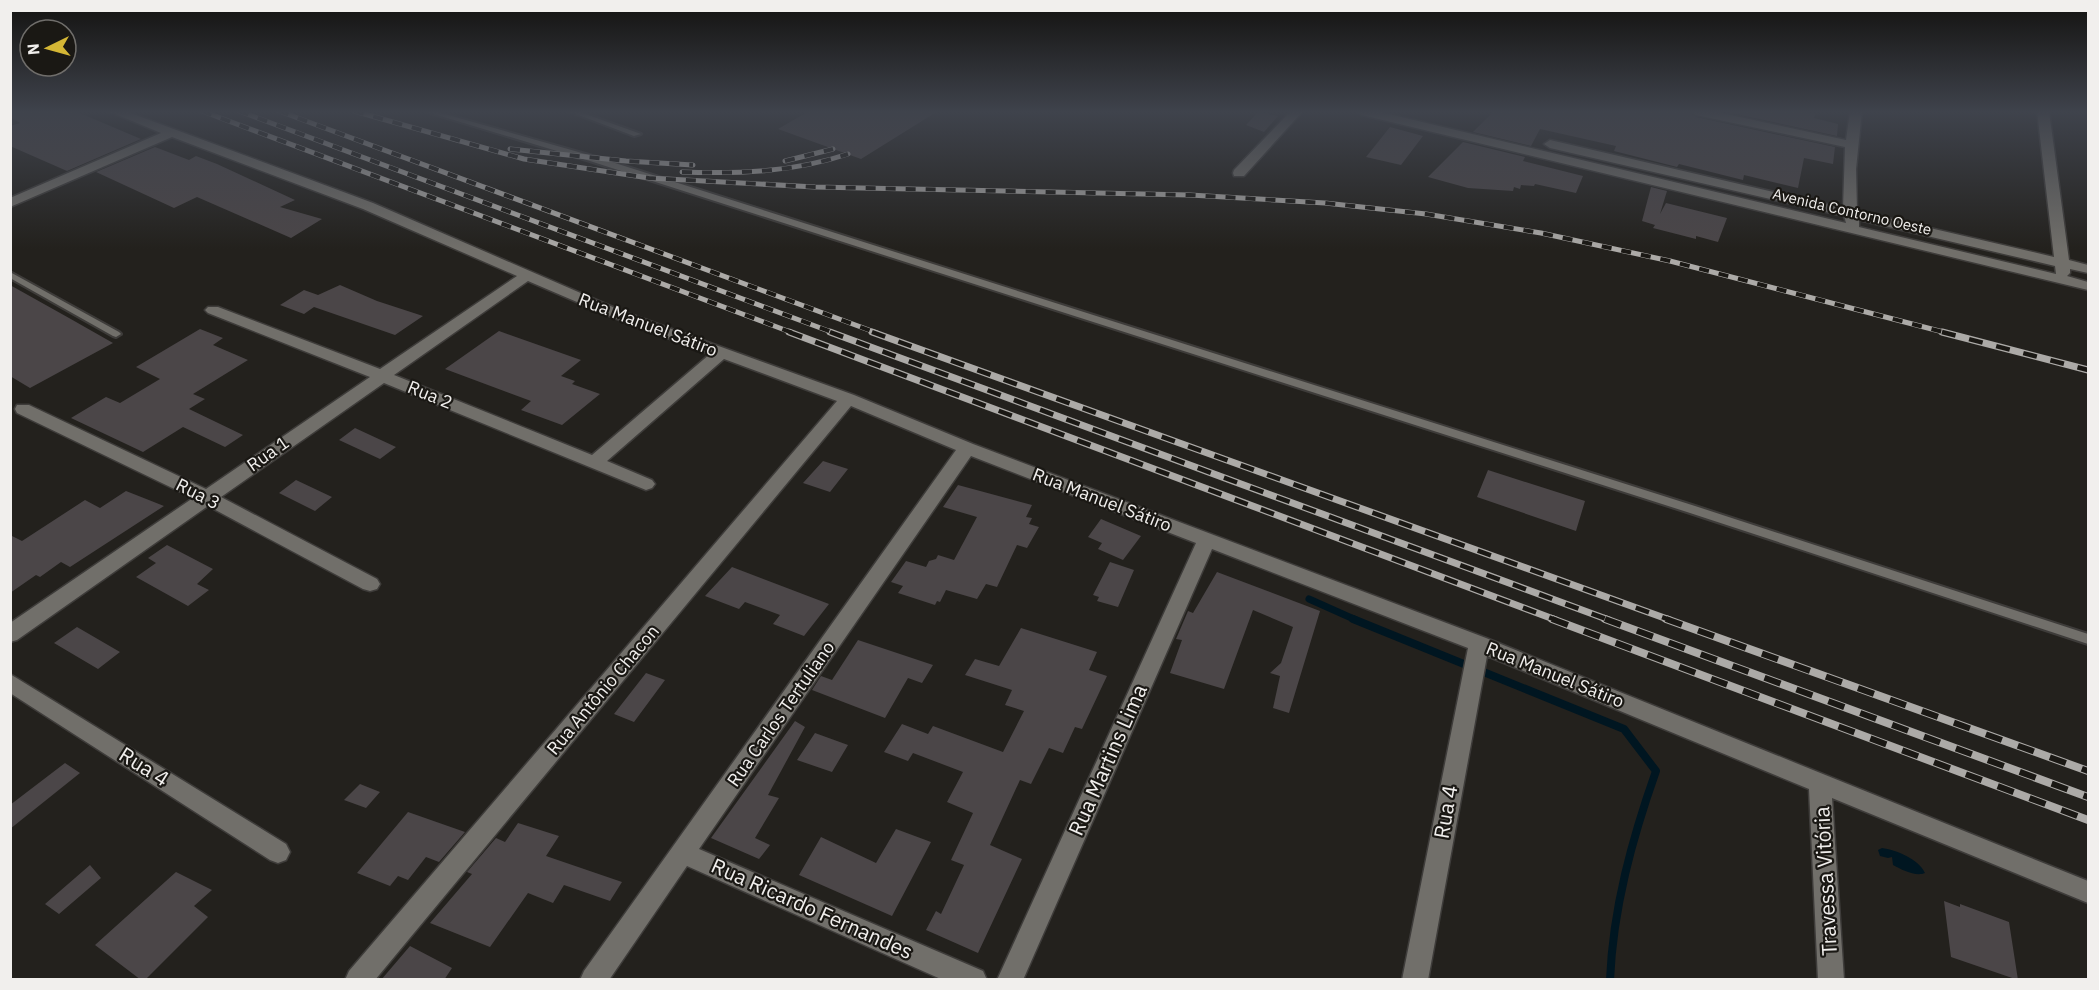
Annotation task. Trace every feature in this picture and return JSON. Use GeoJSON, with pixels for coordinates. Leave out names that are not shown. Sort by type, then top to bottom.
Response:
{"type":"FeatureCollection","features":[{"type":"Feature","properties":{"kind":"street"},"geometry":{"type":"LineString","coordinates":[[10,202],[114,157]]}},
{"type":"Feature","properties":{"kind":"street","name":"Rua Manuel Sátiro"},"geometry":{"type":"LineString","coordinates":[[236,157],[368,206],[617,314],[848,399],[968,448],[1479,644],[2088,892]]}},
{"type":"Feature","properties":{"kind":"street"},"geometry":{"type":"LineString","coordinates":[[1239,173],[1254,157]]}},
{"type":"Feature","properties":{"kind":"street","name":"Avenida Contorno Oeste"},"geometry":{"type":"LineString","coordinates":[[1574,157],[1855,230],[2088,286]]}},
{"type":"Feature","properties":{"kind":"street","name":"Avenida Contorno Oeste"},"geometry":{"type":"LineString","coordinates":[[1582,157],[1849,213],[2088,270]]}},
{"type":"Feature","properties":{"kind":"street"},"geometry":{"type":"LineString","coordinates":[[1851,157],[1849,213],[1855,230]]}},
{"type":"Feature","properties":{"kind":"street"},"geometry":{"type":"LineString","coordinates":[[2049,157],[2064,280]]}},
{"type":"Feature","properties":{"kind":"street","name":"Rua 1"},"geometry":{"type":"LineString","coordinates":[[10,634],[526,276]]}},
{"type":"Feature","properties":{"kind":"street","name":"Rua 2"},"geometry":{"type":"LineString","coordinates":[[213,310],[381,375],[646,484]]}},
{"type":"Feature","properties":{"kind":"street"},"geometry":{"type":"LineString","coordinates":[[594,462],[721,353]]}},
{"type":"Feature","properties":{"kind":"street","name":"Rua Antônio Chacon"},"geometry":{"type":"LineString","coordinates":[[358,980],[848,399]]}},
{"type":"Feature","properties":{"kind":"street","name":"Rua 3"},"geometry":{"type":"LineString","coordinates":[[23,409],[206,497],[370,584]]}},
{"type":"Feature","properties":{"kind":"street","name":"Rua Carlos Tertuliano"},"geometry":{"type":"LineString","coordinates":[[593,980],[968,448]]}},
{"type":"Feature","properties":{"kind":"street","name":"Rua Martins Lima"},"geometry":{"type":"LineString","coordinates":[[1010,980],[1207,540]]}},
{"type":"Feature","properties":{"kind":"street","name":"Rua 4"},"geometry":{"type":"LineString","coordinates":[[1415,980],[1479,644]]}},
{"type":"Feature","properties":{"kind":"street","name":"Rua 4"},"geometry":{"type":"LineString","coordinates":[[10,682],[278,852]]}},
{"type":"Feature","properties":{"kind":"street","name":"Travessa Vitória"},"geometry":{"type":"LineString","coordinates":[[1820,783],[1832,980]]}},
{"type":"Feature","properties":{"kind":"street","name":"Rua Ricardo Fernandes"},"geometry":{"type":"LineString","coordinates":[[683,853],[974,980]]}},
{"type":"Feature","properties":{"kind":"lane"},"geometry":{"type":"LineString","coordinates":[[588,157],[1702,513],[2088,639]]}},
{"type":"Feature","properties":{"kind":"lane"},"geometry":{"type":"LineString","coordinates":[[10,274],[116,334]]}},
{"type":"Feature","properties":{"kind":"water"},"geometry":{"type":"Polygon","coordinates":[[[1882,848],[1907,856],[1918,863],[1925,873],[1913,874],[1893,865],[1892,857],[1880,856],[1878,850],[1882,848]]]}},
{"type":"Feature","properties":{"kind":"building"},"geometry":{"type":"Polygon","coordinates":[[[36,157],[99,157],[67,171],[36,157]]]}},
{"type":"Feature","properties":{"kind":"building"},"geometry":{"type":"Polygon","coordinates":[[[131,157],[182,157],[189,160],[199,157],[295,200],[280,207],[322,219],[291,238],[197,197],[174,208],[96,172],[131,157]]]}},
{"type":"Feature","properties":{"kind":"building"},"geometry":{"type":"Polygon","coordinates":[[[1367,157],[1407,157],[1401,165],[1367,157]]]}},
{"type":"Feature","properties":{"kind":"building"},"geometry":{"type":"Polygon","coordinates":[[[1448,157],[1525,157],[1523,161],[1583,176],[1576,193],[1535,184],[1534,186],[1521,185],[1520,189],[1514,187],[1513,191],[1468,188],[1428,177],[1448,157]]]}},
{"type":"Feature","properties":{"kind":"building"},"geometry":{"type":"Polygon","coordinates":[[[1638,157],[1834,157],[1833,164],[1804,158],[1798,188],[1744,175],[1743,180],[1679,164],[1677,167],[1638,157]]]}},
{"type":"Feature","properties":{"kind":"building"},"geometry":{"type":"Polygon","coordinates":[[[1651,187],[1667,191],[1660,214],[1666,203],[1727,218],[1718,242],[1653,228],[1655,225],[1642,221],[1651,187]]]}},
{"type":"Feature","properties":{"kind":"building"},"geometry":{"type":"Polygon","coordinates":[[[10,285],[113,343],[30,388],[10,376],[10,285]]]}},
{"type":"Feature","properties":{"kind":"building"},"geometry":{"type":"Polygon","coordinates":[[[340,285],[377,301],[423,316],[395,335],[314,307],[304,314],[280,305],[304,290],[318,295],[340,285]]]}},
{"type":"Feature","properties":{"kind":"building"},"geometry":{"type":"Polygon","coordinates":[[[200,329],[223,338],[213,345],[248,360],[193,394],[205,399],[189,409],[243,435],[225,447],[183,427],[143,452],[71,418],[106,397],[120,403],[160,379],[136,367],[200,329]]]}},
{"type":"Feature","properties":{"kind":"building"},"geometry":{"type":"Polygon","coordinates":[[[499,331],[581,360],[561,376],[575,381],[572,384],[600,394],[562,425],[521,410],[531,401],[445,369],[499,331]]]}},
{"type":"Feature","properties":{"kind":"building"},"geometry":{"type":"Polygon","coordinates":[[[355,428],[396,447],[380,459],[339,440],[355,428]]]}},
{"type":"Feature","properties":{"kind":"building"},"geometry":{"type":"Polygon","coordinates":[[[823,461],[848,469],[830,492],[803,483],[823,461]]]}},
{"type":"Feature","properties":{"kind":"building"},"geometry":{"type":"Polygon","coordinates":[[[1488,470],[1585,501],[1576,531],[1477,497],[1488,470]]]}},
{"type":"Feature","properties":{"kind":"building"},"geometry":{"type":"Polygon","coordinates":[[[296,480],[332,497],[315,511],[279,493],[296,480]]]}},
{"type":"Feature","properties":{"kind":"building"},"geometry":{"type":"Polygon","coordinates":[[[958,485],[1032,505],[1026,517],[1032,518],[1029,524],[1039,527],[1027,548],[1017,545],[997,587],[986,584],[977,599],[946,590],[940,602],[937,601],[935,605],[898,593],[903,586],[891,582],[906,561],[926,567],[929,561],[936,559],[938,555],[954,560],[977,517],[943,507],[958,485]]]}},
{"type":"Feature","properties":{"kind":"building"},"geometry":{"type":"Polygon","coordinates":[[[126,491],[164,506],[70,567],[61,562],[40,577],[36,575],[10,593],[10,535],[22,541],[85,500],[100,508],[126,491]]]}},
{"type":"Feature","properties":{"kind":"building"},"geometry":{"type":"Polygon","coordinates":[[[1101,519],[1141,536],[1123,560],[1098,549],[1102,543],[1088,537],[1101,519]]]}},
{"type":"Feature","properties":{"kind":"building"},"geometry":{"type":"Polygon","coordinates":[[[167,545],[213,569],[197,584],[209,590],[188,606],[136,577],[156,563],[148,558],[167,545]]]}},
{"type":"Feature","properties":{"kind":"building"},"geometry":{"type":"Polygon","coordinates":[[[1110,562],[1134,570],[1118,607],[1097,601],[1099,597],[1093,595],[1110,562]]]}},
{"type":"Feature","properties":{"kind":"building"},"geometry":{"type":"Polygon","coordinates":[[[732,567],[829,604],[804,636],[773,624],[780,615],[745,602],[739,609],[705,596],[732,567]]]}},
{"type":"Feature","properties":{"kind":"building"},"geometry":{"type":"Polygon","coordinates":[[[1217,572],[1320,611],[1289,713],[1273,708],[1280,676],[1270,673],[1281,663],[1293,627],[1253,610],[1224,689],[1170,673],[1182,640],[1176,639],[1188,611],[1193,613],[1217,572]]]}},
{"type":"Feature","properties":{"kind":"building"},"geometry":{"type":"Polygon","coordinates":[[[77,627],[120,652],[98,669],[54,643],[77,627]]]}},
{"type":"Feature","properties":{"kind":"building"},"geometry":{"type":"Polygon","coordinates":[[[1021,628],[1097,652],[1089,670],[1107,676],[1082,729],[1075,727],[1063,753],[1049,748],[1031,784],[1020,780],[990,845],[1022,859],[978,953],[926,930],[936,911],[941,914],[964,865],[951,860],[973,813],[947,802],[963,772],[913,753],[908,761],[884,752],[902,724],[928,734],[933,726],[1003,752],[1024,711],[1005,705],[1012,690],[965,675],[975,659],[999,666],[1021,628]]]}},
{"type":"Feature","properties":{"kind":"building"},"geometry":{"type":"Polygon","coordinates":[[[858,640],[933,665],[922,683],[908,678],[885,718],[812,690],[821,676],[832,680],[858,640]]]}},
{"type":"Feature","properties":{"kind":"building"},"geometry":{"type":"Polygon","coordinates":[[[646,673],[665,680],[634,722],[614,714],[646,673]]]}},
{"type":"Feature","properties":{"kind":"building"},"geometry":{"type":"Polygon","coordinates":[[[795,721],[805,727],[768,795],[779,798],[755,838],[770,845],[759,859],[711,838],[795,721]]]}},
{"type":"Feature","properties":{"kind":"building"},"geometry":{"type":"Polygon","coordinates":[[[815,733],[848,745],[832,772],[797,760],[815,733]]]}},
{"type":"Feature","properties":{"kind":"building"},"geometry":{"type":"Polygon","coordinates":[[[65,763],[80,773],[10,829],[10,805],[65,763]]]}},
{"type":"Feature","properties":{"kind":"building"},"geometry":{"type":"Polygon","coordinates":[[[360,784],[380,792],[366,808],[344,800],[360,784]]]}},
{"type":"Feature","properties":{"kind":"building"},"geometry":{"type":"Polygon","coordinates":[[[408,812],[465,832],[439,862],[426,857],[408,880],[398,876],[390,886],[357,873],[408,812]]]}},
{"type":"Feature","properties":{"kind":"building"},"geometry":{"type":"Polygon","coordinates":[[[518,823],[559,836],[546,856],[622,882],[610,901],[564,885],[553,903],[528,893],[490,947],[430,923],[472,874],[467,872],[496,838],[505,842],[518,823]]]}},
{"type":"Feature","properties":{"kind":"building"},"geometry":{"type":"Polygon","coordinates":[[[896,829],[931,842],[892,916],[799,875],[821,837],[876,863],[896,829]]]}},
{"type":"Feature","properties":{"kind":"building"},"geometry":{"type":"Polygon","coordinates":[[[90,865],[101,878],[59,914],[45,904],[90,865]]]}},
{"type":"Feature","properties":{"kind":"building"},"geometry":{"type":"Polygon","coordinates":[[[176,872],[212,890],[194,906],[208,917],[145,980],[141,980],[95,945],[176,872]]]}},
{"type":"Feature","properties":{"kind":"building"},"geometry":{"type":"Polygon","coordinates":[[[1944,901],[1960,907],[1960,904],[2009,922],[2018,980],[1951,957],[1944,901]]]}},
{"type":"Feature","properties":{"kind":"building"},"geometry":{"type":"Polygon","coordinates":[[[410,946],[452,968],[444,980],[381,980],[410,946]]]}},
{"type":"Feature","properties":{"kind":"waterway"},"geometry":{"type":"LineString","coordinates":[[1309,599],[1356,620]]}},
{"type":"Feature","properties":{"kind":"waterway"},"geometry":{"type":"LineString","coordinates":[[1353,619],[1624,729],[1656,771],[1625,874],[1615,927],[1610,980]]}},
{"type":"Feature","properties":{"kind":"railway"},"geometry":{"type":"LineString","coordinates":[[325,157],[793,333]]}},
{"type":"Feature","properties":{"kind":"railway"},"geometry":{"type":"LineString","coordinates":[[363,157],[834,333]]}},
{"type":"Feature","properties":{"kind":"railway"},"geometry":{"type":"LineString","coordinates":[[403,157],[877,333]]}},
{"type":"Feature","properties":{"kind":"railway"},"geometry":{"type":"LineString","coordinates":[[518,157],[649,178],[815,187],[1190,195],[1325,203],[1426,214],[1541,233],[1670,261],[1947,333]]}},
{"type":"Feature","properties":{"kind":"railway"},"geometry":{"type":"LineString","coordinates":[[589,157],[693,165]]}},
{"type":"Feature","properties":{"kind":"railway"},"geometry":{"type":"LineString","coordinates":[[785,161],[800,157]]}},
{"type":"Feature","properties":{"kind":"railway"},"geometry":{"type":"LineString","coordinates":[[682,172],[724,173],[787,168],[837,157]]}},
{"type":"Feature","properties":{"kind":"railway"},"geometry":{"type":"LineString","coordinates":[[789,332],[1556,620]]}},
{"type":"Feature","properties":{"kind":"railway"},"geometry":{"type":"LineString","coordinates":[[830,332],[1609,620]]}},
{"type":"Feature","properties":{"kind":"railway"},"geometry":{"type":"LineString","coordinates":[[872,332],[1670,620]]}},
{"type":"Feature","properties":{"kind":"railway"},"geometry":{"type":"LineString","coordinates":[[1942,332],[2088,370]]}},
{"type":"Feature","properties":{"kind":"railway"},"geometry":{"type":"LineString","coordinates":[[1552,619],[2088,820]]}},
{"type":"Feature","properties":{"kind":"railway"},"geometry":{"type":"LineString","coordinates":[[1605,619],[2088,797]]}},
{"type":"Feature","properties":{"kind":"railway"},"geometry":{"type":"LineString","coordinates":[[1666,619],[2088,771]]}}]}
